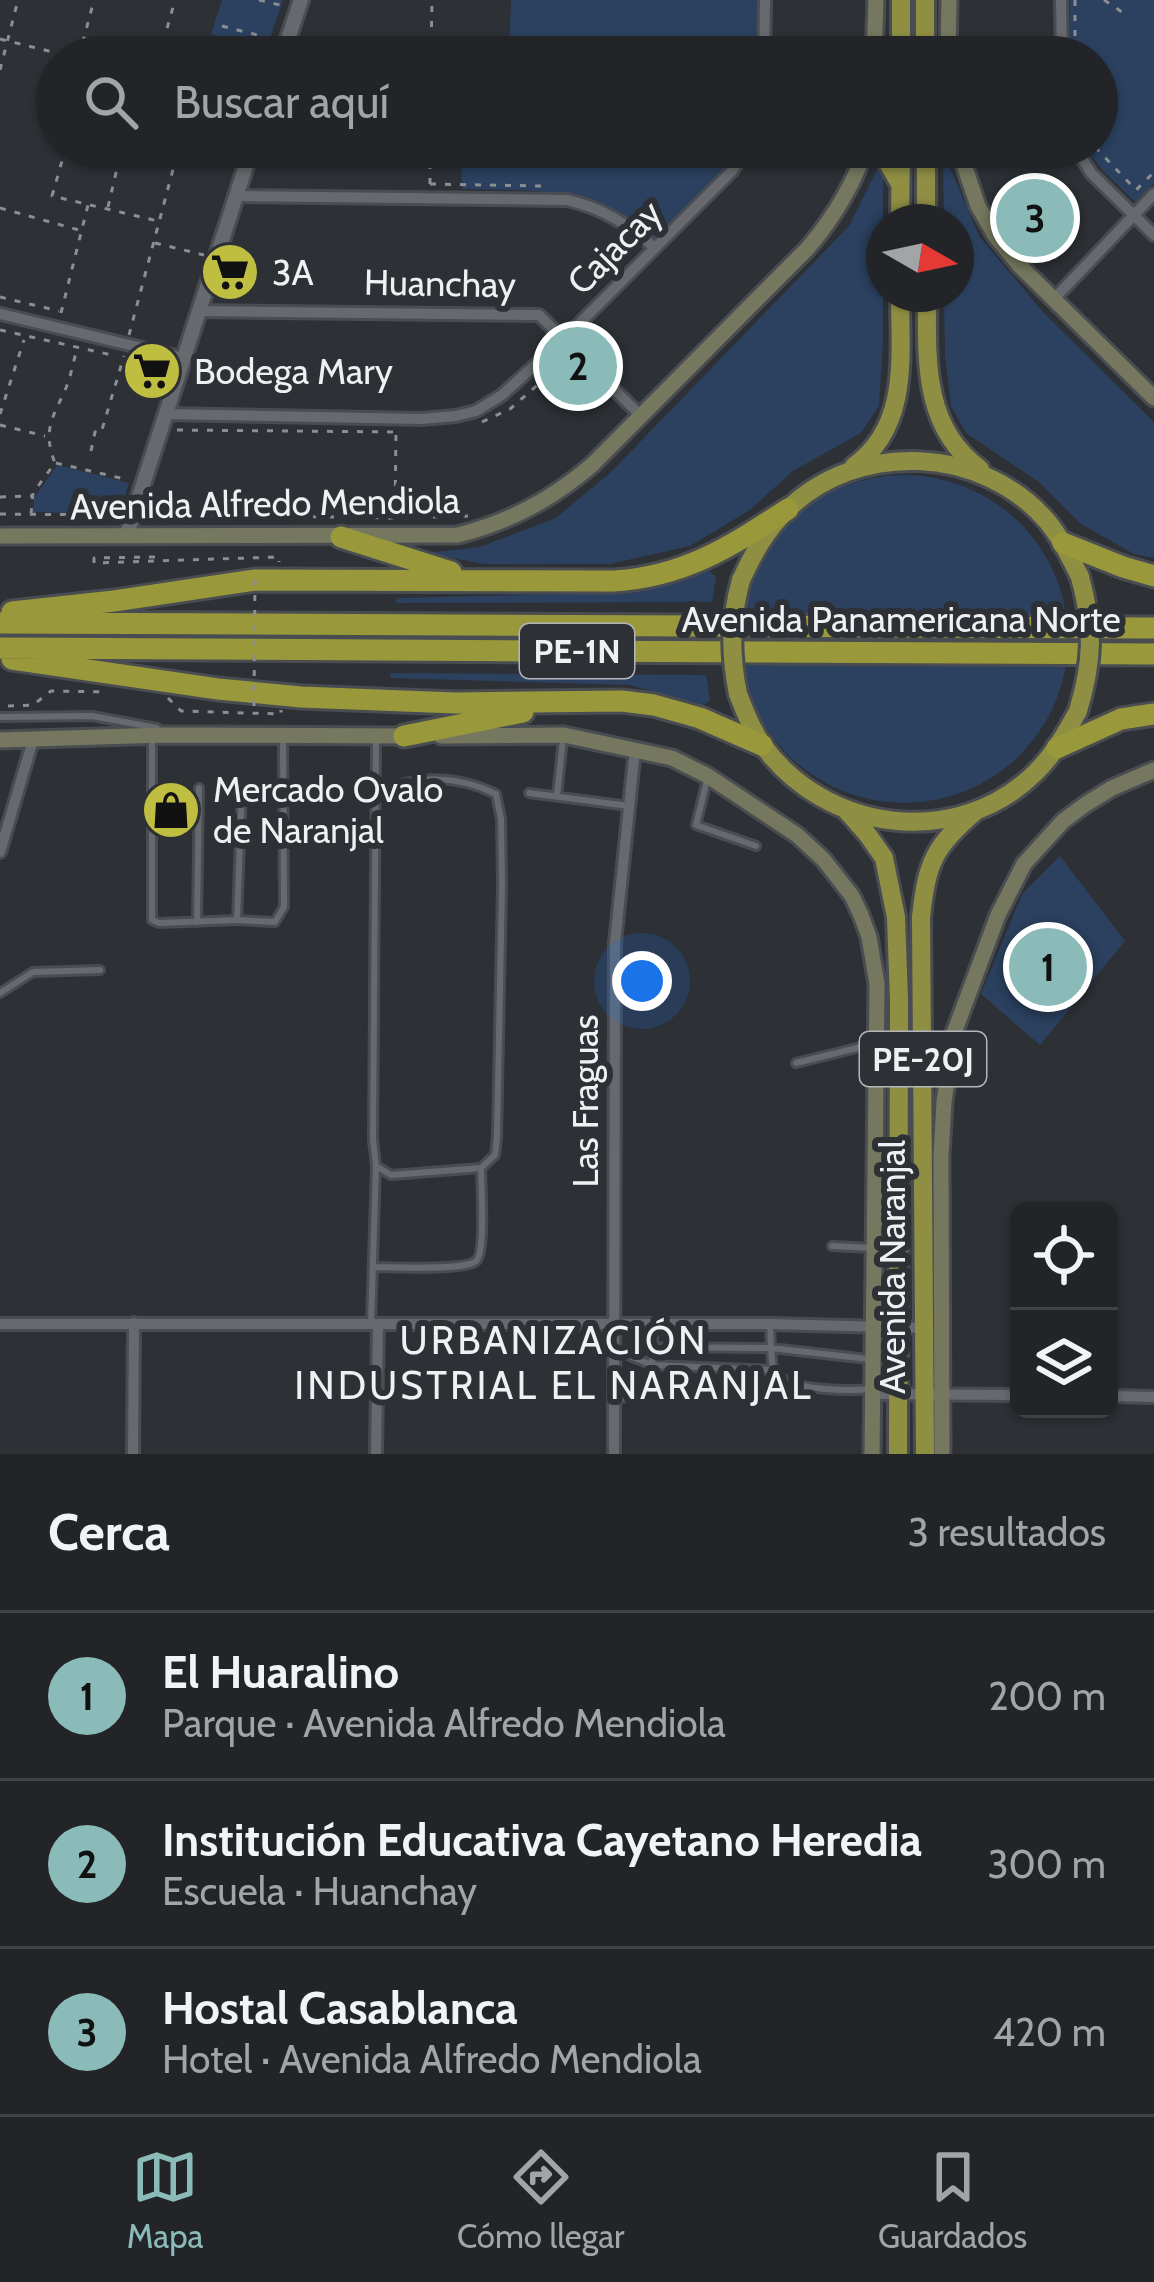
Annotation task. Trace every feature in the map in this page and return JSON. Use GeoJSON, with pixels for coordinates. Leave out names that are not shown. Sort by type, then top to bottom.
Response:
{"type":"FeatureCollection","features":[{"type":"Feature","properties":{"kind":"highway"},"geometry":{"type":"LineString","coordinates":[[901,0],[902,36]]}},
{"type":"Feature","properties":{"kind":"highway"},"geometry":{"type":"LineString","coordinates":[[925,0],[925,36]]}},
{"type":"Feature","properties":{"kind":"highway"},"geometry":{"type":"LineString","coordinates":[[890,168],[900,184]]}},
{"type":"Feature","properties":{"kind":"highway"},"geometry":{"type":"LineString","coordinates":[[900,168],[900,204]]}},
{"type":"Feature","properties":{"kind":"highway"},"geometry":{"type":"LineString","coordinates":[[927,204],[928,168]]}},
{"type":"Feature","properties":{"kind":"highway","name":"PE-20J"},"geometry":{"type":"LineString","coordinates":[[900,312],[900,368],[892,416],[883,437],[868,457],[788,509],[753,554],[741,580],[731,637],[738,694],[762,745],[794,779],[847,811],[912,823],[977,810],[1034,774],[1057,748],[1078,711],[1092,644],[1080,577],[1063,543],[1023,499],[972,464],[939,420],[929,380],[927,312]]}},
{"type":"Feature","properties":{"kind":"highway","name":"PE-20J"},"geometry":{"type":"LineString","coordinates":[[847,472],[885,462],[924,460],[962,467],[998,482]]}},
{"type":"Feature","properties":{"kind":"highway"},"geometry":{"type":"LineString","coordinates":[[0,618],[236,581],[613,580],[666,574],[728,548],[788,509]]}},
{"type":"Feature","properties":{"kind":"highway"},"geometry":{"type":"LineString","coordinates":[[341,537],[474,580]]}},
{"type":"Feature","properties":{"kind":"highway"},"geometry":{"type":"LineString","coordinates":[[1063,543],[1154,576]]}},
{"type":"Feature","properties":{"kind":"highway","name":"Avenida Panamericana Norte"},"geometry":{"type":"LineString","coordinates":[[0,618],[1154,628]]}},
{"type":"Feature","properties":{"kind":"highway"},"geometry":{"type":"LineString","coordinates":[[0,652],[159,681],[301,697],[455,703],[622,701],[712,722],[762,745]]}},
{"type":"Feature","properties":{"kind":"highway","name":"Avenida Panamericana Norte"},"geometry":{"type":"LineString","coordinates":[[0,652],[1154,654]]}},
{"type":"Feature","properties":{"kind":"highway"},"geometry":{"type":"LineString","coordinates":[[404,736],[576,700]]}},
{"type":"Feature","properties":{"kind":"highway"},"geometry":{"type":"LineString","coordinates":[[1057,748],[1120,719],[1154,713]]}},
{"type":"Feature","properties":{"kind":"highway","name":"Avenida Naranjal"},"geometry":{"type":"LineString","coordinates":[[925,1454],[933,1394],[925,1328],[933,1211],[921,917],[933,857],[949,833],[977,810]]}},
{"type":"Feature","properties":{"kind":"highway","name":"Avenida Naranjal"},"geometry":{"type":"LineString","coordinates":[[847,811],[884,858],[896,917],[898,1454]]}},
{"type":"Feature","properties":{"kind":"main road"},"geometry":{"type":"LineString","coordinates":[[875,36],[876,0]]}},
{"type":"Feature","properties":{"kind":"main road"},"geometry":{"type":"LineString","coordinates":[[948,36],[949,0]]}},
{"type":"Feature","properties":{"kind":"main road","name":"Avenida Alfredo Mendiola"},"geometry":{"type":"LineString","coordinates":[[0,538],[458,536],[490,527],[562,490],[640,415],[819,236],[846,196],[857,168]]}},
{"type":"Feature","properties":{"kind":"main road"},"geometry":{"type":"LineString","coordinates":[[965,168],[978,206],[1019,266],[1154,398]]}},
{"type":"Feature","properties":{"kind":"main road"},"geometry":{"type":"LineString","coordinates":[[0,740],[152,735],[564,736],[672,758],[708,776]]}},
{"type":"Feature","properties":{"kind":"main road","name":"Avenida Naranjal"},"geometry":{"type":"LineString","coordinates":[[942,1454],[933,1394],[933,1211],[955,1033],[998,915],[1024,864],[1063,821],[1086,804],[1154,770]]}},
{"type":"Feature","properties":{"kind":"main road","name":"Avenida Naranjal"},"geometry":{"type":"LineString","coordinates":[[708,776],[797,835],[824,860],[852,896],[869,937],[877,984],[872,1454]]}},
{"type":"Feature","properties":{"kind":"street"},"geometry":{"type":"LineString","coordinates":[[289,36],[301,0]]}},
{"type":"Feature","properties":{"kind":"street"},"geometry":{"type":"LineString","coordinates":[[764,36],[765,0]]}},
{"type":"Feature","properties":{"kind":"street"},"geometry":{"type":"LineString","coordinates":[[1061,0],[1062,36]]}},
{"type":"Feature","properties":{"kind":"street"},"geometry":{"type":"LineString","coordinates":[[128,534],[245,168]]}},
{"type":"Feature","properties":{"kind":"street","name":"Cajacay"},"geometry":{"type":"LineString","coordinates":[[166,414],[396,418],[476,411],[502,395],[564,339],[734,168]]}},
{"type":"Feature","properties":{"kind":"street"},"geometry":{"type":"LineString","coordinates":[[1088,168],[1154,235]]}},
{"type":"Feature","properties":{"kind":"street"},"geometry":{"type":"LineString","coordinates":[[1054,299],[1154,194]]}},
{"type":"Feature","properties":{"kind":"street"},"geometry":{"type":"LineString","coordinates":[[236,196],[567,200],[617,217],[655,248]]}},
{"type":"Feature","properties":{"kind":"street","name":"Huanchay"},"geometry":{"type":"LineString","coordinates":[[199,311],[539,315],[640,415]]}},
{"type":"Feature","properties":{"kind":"street"},"geometry":{"type":"LineString","coordinates":[[1,314],[125,352],[184,358]]}},
{"type":"Feature","properties":{"kind":"street"},"geometry":{"type":"LineString","coordinates":[[0,852],[33,740]]}},
{"type":"Feature","properties":{"kind":"street","name":"Las Fraguas"},"geometry":{"type":"LineString","coordinates":[[614,1454],[615,944],[634,749]]}},
{"type":"Feature","properties":{"kind":"street"},"geometry":{"type":"LineString","coordinates":[[133,1454],[134,1323]]}},
{"type":"Feature","properties":{"kind":"street"},"geometry":{"type":"LineString","coordinates":[[0,1324],[925,1328]]}},
{"type":"Feature","properties":{"kind":"street"},"geometry":{"type":"LineString","coordinates":[[375,1325],[376,1454]]}},
{"type":"Feature","properties":{"kind":"street"},"geometry":{"type":"LineString","coordinates":[[872,1392],[1010,1395]]}},
{"type":"Feature","properties":{"kind":"street"},"geometry":{"type":"LineString","coordinates":[[1118,1396],[1154,1397]]}},
{"type":"Feature","properties":{"kind":"lane"},"geometry":{"type":"LineString","coordinates":[[0,712],[92,716],[190,735]]}},
{"type":"Feature","properties":{"kind":"lane"},"geometry":{"type":"LineString","coordinates":[[152,735],[152,920],[159,923],[275,922],[284,907],[283,736]]}},
{"type":"Feature","properties":{"kind":"lane"},"geometry":{"type":"LineString","coordinates":[[375,736],[375,1325]]}},
{"type":"Feature","properties":{"kind":"lane"},"geometry":{"type":"LineString","coordinates":[[556,796],[564,736]]}},
{"type":"Feature","properties":{"kind":"lane"},"geometry":{"type":"LineString","coordinates":[[708,776],[696,825],[756,846]]}},
{"type":"Feature","properties":{"kind":"lane"},"geometry":{"type":"LineString","coordinates":[[376,1166],[391,1175],[482,1168],[495,1155],[502,885],[496,794],[450,780],[412,782],[377,794]]}},
{"type":"Feature","properties":{"kind":"lane"},"geometry":{"type":"LineString","coordinates":[[197,922],[199,788]]}},
{"type":"Feature","properties":{"kind":"lane"},"geometry":{"type":"LineString","coordinates":[[237,920],[242,788]]}},
{"type":"Feature","properties":{"kind":"lane"},"geometry":{"type":"LineString","coordinates":[[529,793],[629,806]]}},
{"type":"Feature","properties":{"kind":"lane"},"geometry":{"type":"LineString","coordinates":[[0,993],[34,972],[100,970]]}},
{"type":"Feature","properties":{"kind":"lane"},"geometry":{"type":"LineString","coordinates":[[796,1063],[876,1042]]}},
{"type":"Feature","properties":{"kind":"lane"},"geometry":{"type":"LineString","coordinates":[[373,1267],[457,1267],[476,1262],[482,1240],[482,1168]]}},
{"type":"Feature","properties":{"kind":"lane"},"geometry":{"type":"LineString","coordinates":[[832,1246],[873,1248]]}},
{"type":"Feature","properties":{"kind":"lane"},"geometry":{"type":"LineString","coordinates":[[770,1324],[773,1370],[784,1381],[872,1392]]}},
{"type":"Feature","properties":{"kind":"lane"},"geometry":{"type":"LineString","coordinates":[[615,1400],[646,1390],[650,1383],[653,1325]]}},
{"type":"Feature","properties":{"kind":"lane"},"geometry":{"type":"LineString","coordinates":[[653,1347],[771,1348],[873,1360]]}},
{"type":"Feature","properties":{"kind":"lane"},"geometry":{"type":"LineString","coordinates":[[615,1350],[652,1364],[773,1370]]}},
{"type":"Feature","properties":{"kind":"path"},"geometry":{"type":"LineString","coordinates":[[0,70],[18,0]]}},
{"type":"Feature","properties":{"kind":"path"},"geometry":{"type":"LineString","coordinates":[[83,36],[94,0]]}},
{"type":"Feature","properties":{"kind":"path"},"geometry":{"type":"LineString","coordinates":[[165,36],[175,0]]}},
{"type":"Feature","properties":{"kind":"path"},"geometry":{"type":"LineString","coordinates":[[259,0],[286,7]]}},
{"type":"Feature","properties":{"kind":"path"},"geometry":{"type":"LineString","coordinates":[[431,36],[432,0]]}},
{"type":"Feature","properties":{"kind":"path"},"geometry":{"type":"LineString","coordinates":[[1075,0],[1075,36]]}},
{"type":"Feature","properties":{"kind":"path"},"geometry":{"type":"LineString","coordinates":[[1104,0],[1125,14]]}},
{"type":"Feature","properties":{"kind":"path"},"geometry":{"type":"LineString","coordinates":[[222,26],[260,36]]}},
{"type":"Feature","properties":{"kind":"path"},"geometry":{"type":"LineString","coordinates":[[0,39],[36,48]]}},
{"type":"Feature","properties":{"kind":"path"},"geometry":{"type":"LineString","coordinates":[[60,168],[52,196],[160,221]]}},
{"type":"Feature","properties":{"kind":"path"},"geometry":{"type":"LineString","coordinates":[[107,209],[117,168]]}},
{"type":"Feature","properties":{"kind":"path"},"geometry":{"type":"LineString","coordinates":[[91,451],[95,432],[101,434],[125,352],[174,168]]}},
{"type":"Feature","properties":{"kind":"path"},"geometry":{"type":"LineString","coordinates":[[430,168],[430,183],[541,186]]}},
{"type":"Feature","properties":{"kind":"path"},"geometry":{"type":"LineString","coordinates":[[1115,168],[1136,190],[1154,172]]}},
{"type":"Feature","properties":{"kind":"path"},"geometry":{"type":"LineString","coordinates":[[58,323],[88,205]]}},
{"type":"Feature","properties":{"kind":"path"},"geometry":{"type":"LineString","coordinates":[[0,208],[82,230]]}},
{"type":"Feature","properties":{"kind":"path"},"geometry":{"type":"LineString","coordinates":[[154,243],[206,255]]}},
{"type":"Feature","properties":{"kind":"path"},"geometry":{"type":"LineString","coordinates":[[0,297],[61,312]]}},
{"type":"Feature","properties":{"kind":"path"},"geometry":{"type":"LineString","coordinates":[[0,414],[29,321]]}},
{"type":"Feature","properties":{"kind":"path"},"geometry":{"type":"LineString","coordinates":[[0,330],[78,348],[125,352]]}},
{"type":"Feature","properties":{"kind":"path"},"geometry":{"type":"LineString","coordinates":[[31,514],[33,496],[55,463],[48,437],[52,413],[78,348]]}},
{"type":"Feature","properties":{"kind":"path"},"geometry":{"type":"LineString","coordinates":[[395,518],[396,418]]}},
{"type":"Feature","properties":{"kind":"path"},"geometry":{"type":"LineString","coordinates":[[0,425],[48,437]]}},
{"type":"Feature","properties":{"kind":"path"},"geometry":{"type":"LineString","coordinates":[[55,463],[131,481]]}},
{"type":"Feature","properties":{"kind":"path"},"geometry":{"type":"LineString","coordinates":[[0,496],[33,496]]}},
{"type":"Feature","properties":{"kind":"path"},"geometry":{"type":"LineString","coordinates":[[0,514],[127,515]]}},
{"type":"Feature","properties":{"kind":"path"},"geometry":{"type":"LineString","coordinates":[[148,514],[453,518],[482,514]]}},
{"type":"Feature","properties":{"kind":"path"},"geometry":{"type":"LineString","coordinates":[[155,557],[94,558],[94,563],[256,558]]}},
{"type":"Feature","properties":{"kind":"path"},"geometry":{"type":"LineString","coordinates":[[254,706],[255,572]]}},
{"type":"Feature","properties":{"kind":"path"},"geometry":{"type":"LineString","coordinates":[[0,712],[33,705],[51,691],[118,692]]}},
{"type":"Feature","properties":{"kind":"path"},"geometry":{"type":"LineString","coordinates":[[162,693],[181,711],[259,712]]}},
{"type":"Feature","properties":{"kind":"shaded area"},"geometry":{"type":"Polygon","coordinates":[[[222,0],[283,0],[271,36],[211,34],[222,0]]]}},
{"type":"Feature","properties":{"kind":"shaded area"},"geometry":{"type":"Polygon","coordinates":[[[511,0],[758,0],[758,36],[510,36],[511,0]]]}},
{"type":"Feature","properties":{"kind":"shaded area"},"geometry":{"type":"Polygon","coordinates":[[[1070,0],[1154,0],[1154,183],[1135,202],[1101,168],[1118,168],[1118,36],[1070,36],[1070,0]]]}},
{"type":"Feature","properties":{"kind":"shaded area"},"geometry":{"type":"Polygon","coordinates":[[[462,168],[726,168],[655,239],[586,199],[542,191],[462,189],[462,168]]]}},
{"type":"Feature","properties":{"kind":"shaded area"},"geometry":{"type":"Polygon","coordinates":[[[878,168],[883,168],[883,204],[866,204],[866,312],[883,312],[879,406],[861,433],[793,471],[750,510],[690,546],[610,564],[484,564],[427,553],[480,547],[556,518],[611,472],[849,226],[878,168]]]}},
{"type":"Feature","properties":{"kind":"shaded area"},"geometry":{"type":"Polygon","coordinates":[[[943,168],[950,168],[965,204],[944,204],[943,168]]]}},
{"type":"Feature","properties":{"kind":"shaded area"},"geometry":{"type":"Polygon","coordinates":[[[974,224],[1043,312],[1154,422],[1154,558],[1134,554],[1081,524],[1039,482],[966,433],[951,406],[944,312],[974,312],[974,224]]]}},
{"type":"Feature","properties":{"kind":"shaded area"},"geometry":{"type":"Polygon","coordinates":[[[57,465],[129,483],[119,514],[33,512],[34,498],[57,465]]]}},
{"type":"Feature","properties":{"kind":"shaded area"},"geometry":{"type":"Polygon","coordinates":[[[904,475],[967,488],[1020,523],[1055,576],[1068,639],[1055,702],[1020,755],[967,790],[904,803],[841,790],[788,755],[753,702],[740,639],[753,576],[788,523],[841,488],[904,475]]]}},
{"type":"Feature","properties":{"kind":"shaded area"},"geometry":{"type":"Polygon","coordinates":[[[709,571],[716,577],[712,602],[396,603],[397,598],[636,592],[709,571]]]}},
{"type":"Feature","properties":{"kind":"shaded area"},"geometry":{"type":"Polygon","coordinates":[[[390,673],[706,675],[710,700],[703,706],[630,685],[391,678],[390,673]]]}},
{"type":"Feature","properties":{"kind":"shaded area"},"geometry":{"type":"Polygon","coordinates":[[[1060,856],[1125,941],[1040,1045],[981,994],[1022,894],[1060,856]]]}},
{"type":"Feature","properties":{"kind":"place","name":"Hostal Casablanca"},"geometry":{"type":"Point","coordinates":[1035,218]}},
{"type":"Feature","properties":{"kind":"place","name":"3A"},"geometry":{"type":"Point","coordinates":[230,272]}},
{"type":"Feature","properties":{"kind":"place","name":"Institución Educativa Cayetano Heredia"},"geometry":{"type":"Point","coordinates":[578,366]}},
{"type":"Feature","properties":{"kind":"place","name":"Bodega Mary"},"geometry":{"type":"Point","coordinates":[152,371]}},
{"type":"Feature","properties":{"kind":"place","name":"Mercado Ovalo de Naranjal"},"geometry":{"type":"Point","coordinates":[171,810]}},
{"type":"Feature","properties":{"kind":"place","name":"El Huaralino"},"geometry":{"type":"Point","coordinates":[1048,967]}},
{"type":"Feature","properties":{"kind":"district","name":"URBANIZACIÓN INDUSTRIAL EL NARANJAL"},"geometry":{"type":"Point","coordinates":[554,1362]}}]}
